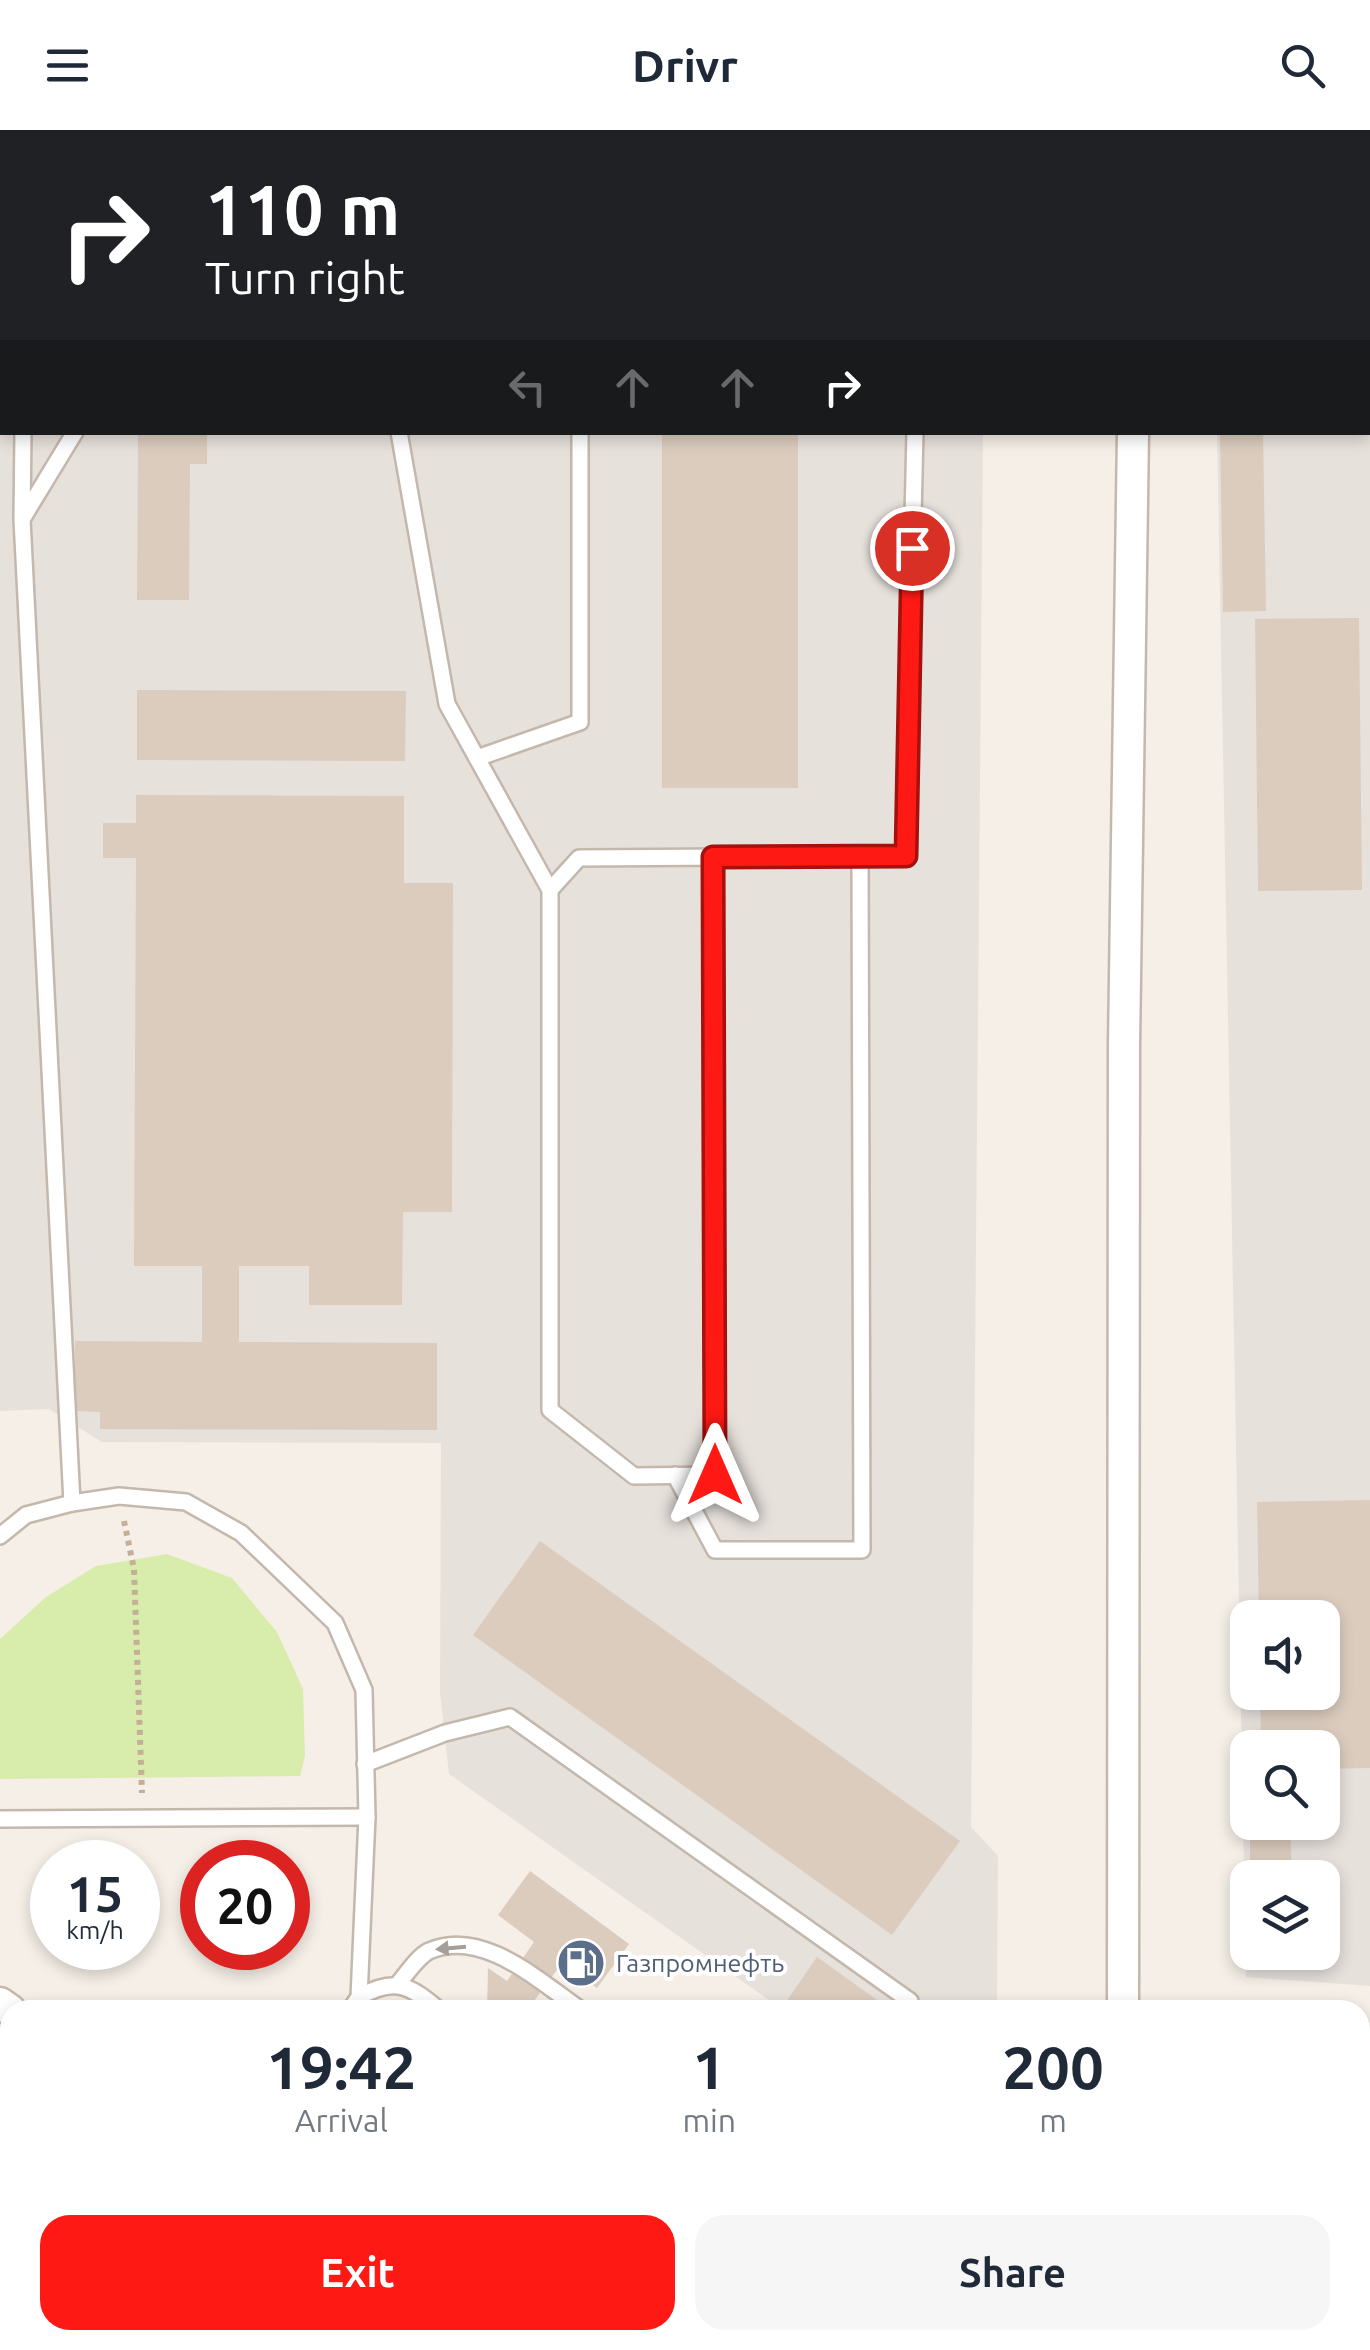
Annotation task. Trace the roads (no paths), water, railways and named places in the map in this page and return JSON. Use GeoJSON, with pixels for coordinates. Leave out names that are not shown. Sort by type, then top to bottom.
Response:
{"type":"FeatureCollection","features":[{"type":"Feature","properties":{"kind":"street"},"geometry":{"type":"LineString","coordinates":[[1122,2000],[1124,1045],[1133,435]]}},
{"type":"Feature","properties":{"kind":"lane"},"geometry":{"type":"LineString","coordinates":[[22,435],[22,519],[72,1503]]}},
{"type":"Feature","properties":{"kind":"lane"},"geometry":{"type":"LineString","coordinates":[[22,519],[73,435]]}},
{"type":"Feature","properties":{"kind":"lane"},"geometry":{"type":"LineString","coordinates":[[399,435],[447,704],[550,890],[550,1410],[634,1476],[715,1475],[713,857]]}},
{"type":"Feature","properties":{"kind":"lane"},"geometry":{"type":"LineString","coordinates":[[477,758],[580,722],[580,435]]}},
{"type":"Feature","properties":{"kind":"lane"},"geometry":{"type":"LineString","coordinates":[[550,890],[579,858],[906,856],[914,435]]}},
{"type":"Feature","properties":{"kind":"lane"},"geometry":{"type":"LineString","coordinates":[[675,1476],[715,1550],[862,1550],[860,856]]}},
{"type":"Feature","properties":{"kind":"lane"},"geometry":{"type":"LineString","coordinates":[[0,1536],[26,1516],[72,1503],[119,1496],[186,1502],[241,1533],[335,1623],[364,1690],[367,1817],[355,2000]]}},
{"type":"Feature","properties":{"kind":"lane"},"geometry":{"type":"LineString","coordinates":[[366,1764],[445,1733],[510,1717],[910,2000]]}},
{"type":"Feature","properties":{"kind":"lane"},"geometry":{"type":"LineString","coordinates":[[0,1819],[367,1817]]}},
{"type":"Feature","properties":{"kind":"lane"},"geometry":{"type":"LineString","coordinates":[[397,1984],[426,1952],[450,1946],[478,1947],[516,1966],[566,2000]]}},
{"type":"Feature","properties":{"kind":"lane"},"geometry":{"type":"LineString","coordinates":[[360,2000],[375,1988],[397,1984],[427,2000]]}},
{"type":"Feature","properties":{"kind":"place","name":"Газпромнефть"},"geometry":{"type":"Point","coordinates":[581,1963]}}]}
